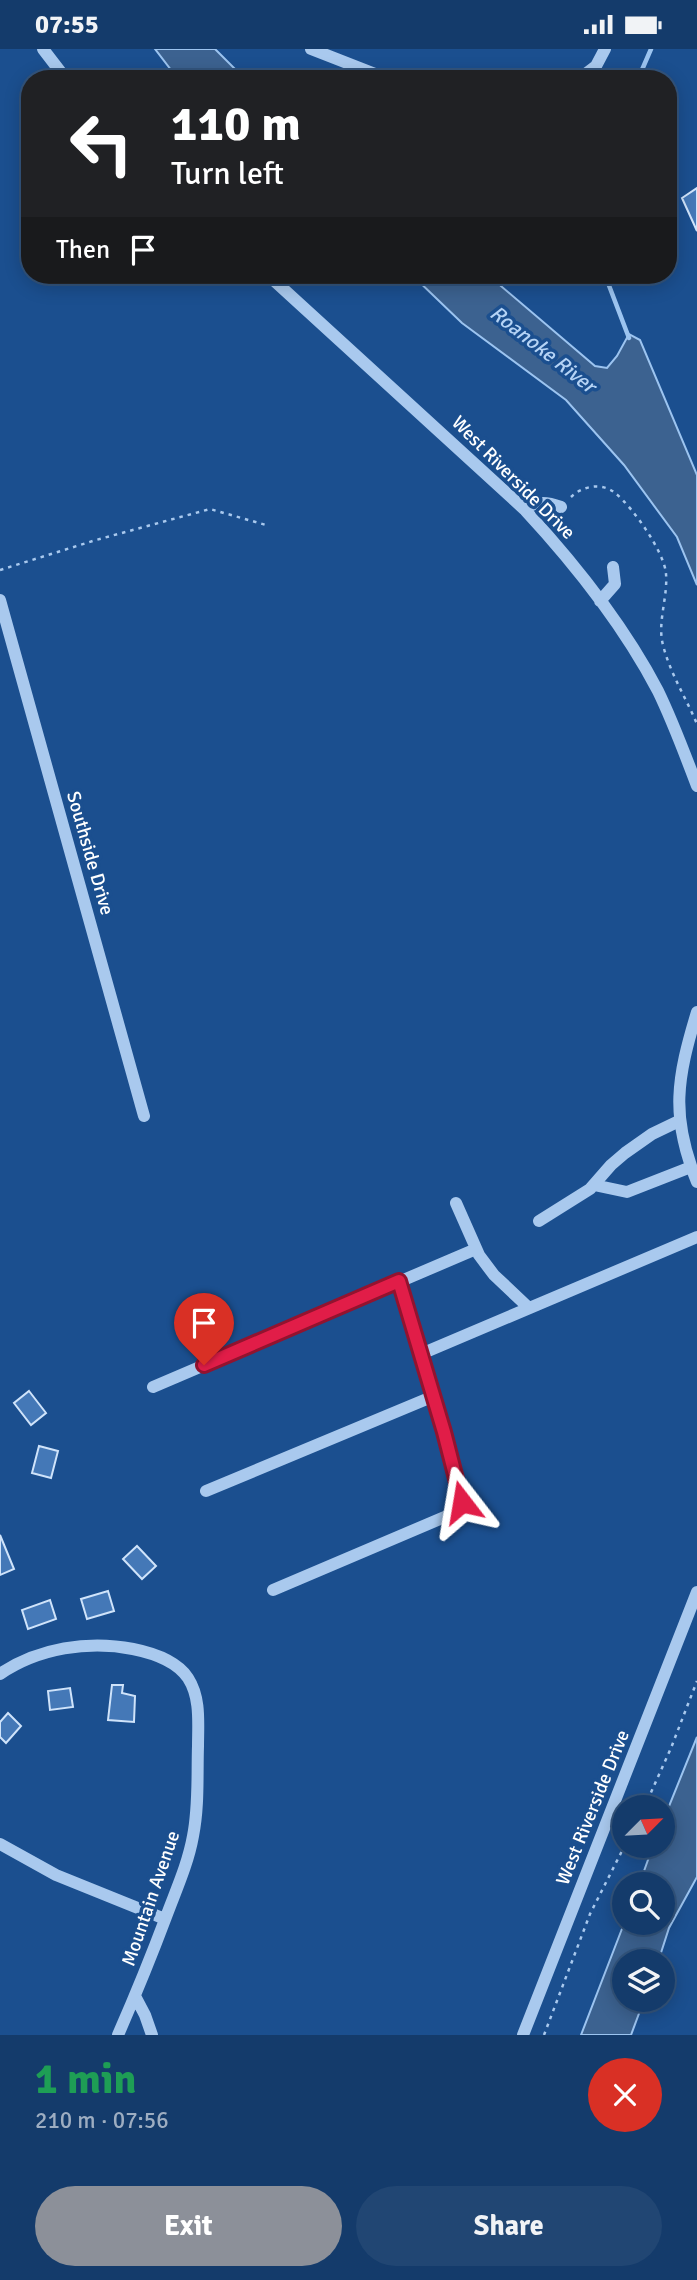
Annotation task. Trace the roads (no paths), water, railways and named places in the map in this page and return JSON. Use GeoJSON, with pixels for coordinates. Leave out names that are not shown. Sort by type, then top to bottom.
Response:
{"type":"FeatureCollection","features":[{"type":"Feature","properties":{"kind":"street"},"geometry":{"type":"LineString","coordinates":[[43,49],[59,70]]}},
{"type":"Feature","properties":{"kind":"street"},"geometry":{"type":"LineString","coordinates":[[312,49],[365,70]]}},
{"type":"Feature","properties":{"kind":"street"},"geometry":{"type":"LineString","coordinates":[[592,70],[605,49]]}},
{"type":"Feature","properties":{"kind":"street","name":"West Riverside Drive"},"geometry":{"type":"LineString","coordinates":[[278,284],[524,509],[562,550],[600,601],[657,690],[697,786]]}},
{"type":"Feature","properties":{"kind":"street"},"geometry":{"type":"LineString","coordinates":[[524,509],[534,503],[561,507]]}},
{"type":"Feature","properties":{"kind":"street"},"geometry":{"type":"LineString","coordinates":[[600,601],[615,584],[613,566]]}},
{"type":"Feature","properties":{"kind":"street","name":"Southside Drive"},"geometry":{"type":"LineString","coordinates":[[0,600],[144,1117]]}},
{"type":"Feature","properties":{"kind":"street"},"geometry":{"type":"LineString","coordinates":[[697,1012],[680,1080],[679,1121],[682,1141],[697,1182]]}},
{"type":"Feature","properties":{"kind":"street"},"geometry":{"type":"LineString","coordinates":[[539,1221],[594,1185],[625,1153],[652,1134],[679,1121]]}},
{"type":"Feature","properties":{"kind":"street"},"geometry":{"type":"LineString","coordinates":[[594,1185],[612,1191],[627,1192],[691,1167]]}},
{"type":"Feature","properties":{"kind":"street"},"geometry":{"type":"LineString","coordinates":[[456,1203],[476,1249],[494,1275],[529,1308]]}},
{"type":"Feature","properties":{"kind":"street"},"geometry":{"type":"LineString","coordinates":[[421,1354],[697,1237]]}},
{"type":"Feature","properties":{"kind":"street"},"geometry":{"type":"LineString","coordinates":[[153,1387],[476,1249]]}},
{"type":"Feature","properties":{"kind":"street"},"geometry":{"type":"LineString","coordinates":[[273,1590],[454,1513],[462,1502],[399,1281]]}},
{"type":"Feature","properties":{"kind":"street"},"geometry":{"type":"LineString","coordinates":[[206,1491],[433,1396]]}},
{"type":"Feature","properties":{"kind":"street","name":"West Riverside Drive"},"geometry":{"type":"LineString","coordinates":[[523,2035],[697,1592]]}},
{"type":"Feature","properties":{"kind":"street","name":"Mountain Avenue"},"geometry":{"type":"LineString","coordinates":[[1,1669],[66,1648],[98,1645],[144,1651],[165,1659],[178,1667],[194,1690],[198,1710],[197,1807],[193,1837],[185,1868],[118,2035]]}},
{"type":"Feature","properties":{"kind":"street"},"geometry":{"type":"LineString","coordinates":[[0,1844],[56,1875],[165,1919]]}},
{"type":"Feature","properties":{"kind":"street"},"geometry":{"type":"LineString","coordinates":[[135,1996],[152,2035]]}},
{"type":"Feature","properties":{"kind":"water"},"geometry":{"type":"Polygon","coordinates":[[[155,49],[215,49],[236,70],[171,70],[155,49]]]}},
{"type":"Feature","properties":{"kind":"water","name":"Roanoke River"},"geometry":{"type":"Polygon","coordinates":[[[421,284],[499,284],[595,366],[607,368],[629,334],[640,340],[697,475],[697,585],[677,537],[624,465],[566,400],[462,323],[421,284]]]}},
{"type":"Feature","properties":{"kind":"water"},"geometry":{"type":"Polygon","coordinates":[[[697,1737],[697,1877],[675,1917],[675,1872],[644,1872],[648,1859],[676,1859],[676,1795],[674,1795],[697,1737]]]}},
{"type":"Feature","properties":{"kind":"water"},"geometry":{"type":"Polygon","coordinates":[[[620,1935],[667,1935],[662,1949],[614,1949],[620,1935]]]}},
{"type":"Feature","properties":{"kind":"water"},"geometry":{"type":"Polygon","coordinates":[[[612,1955],[612,2012],[640,2012],[631,2035],[581,2035],[612,1955]]]}},
{"type":"Feature","properties":{"kind":"waterway"},"geometry":{"type":"LineString","coordinates":[[642,70],[651,49]]}},
{"type":"Feature","properties":{"kind":"waterway"},"geometry":{"type":"LineString","coordinates":[[608,284],[629,338]]}}]}
